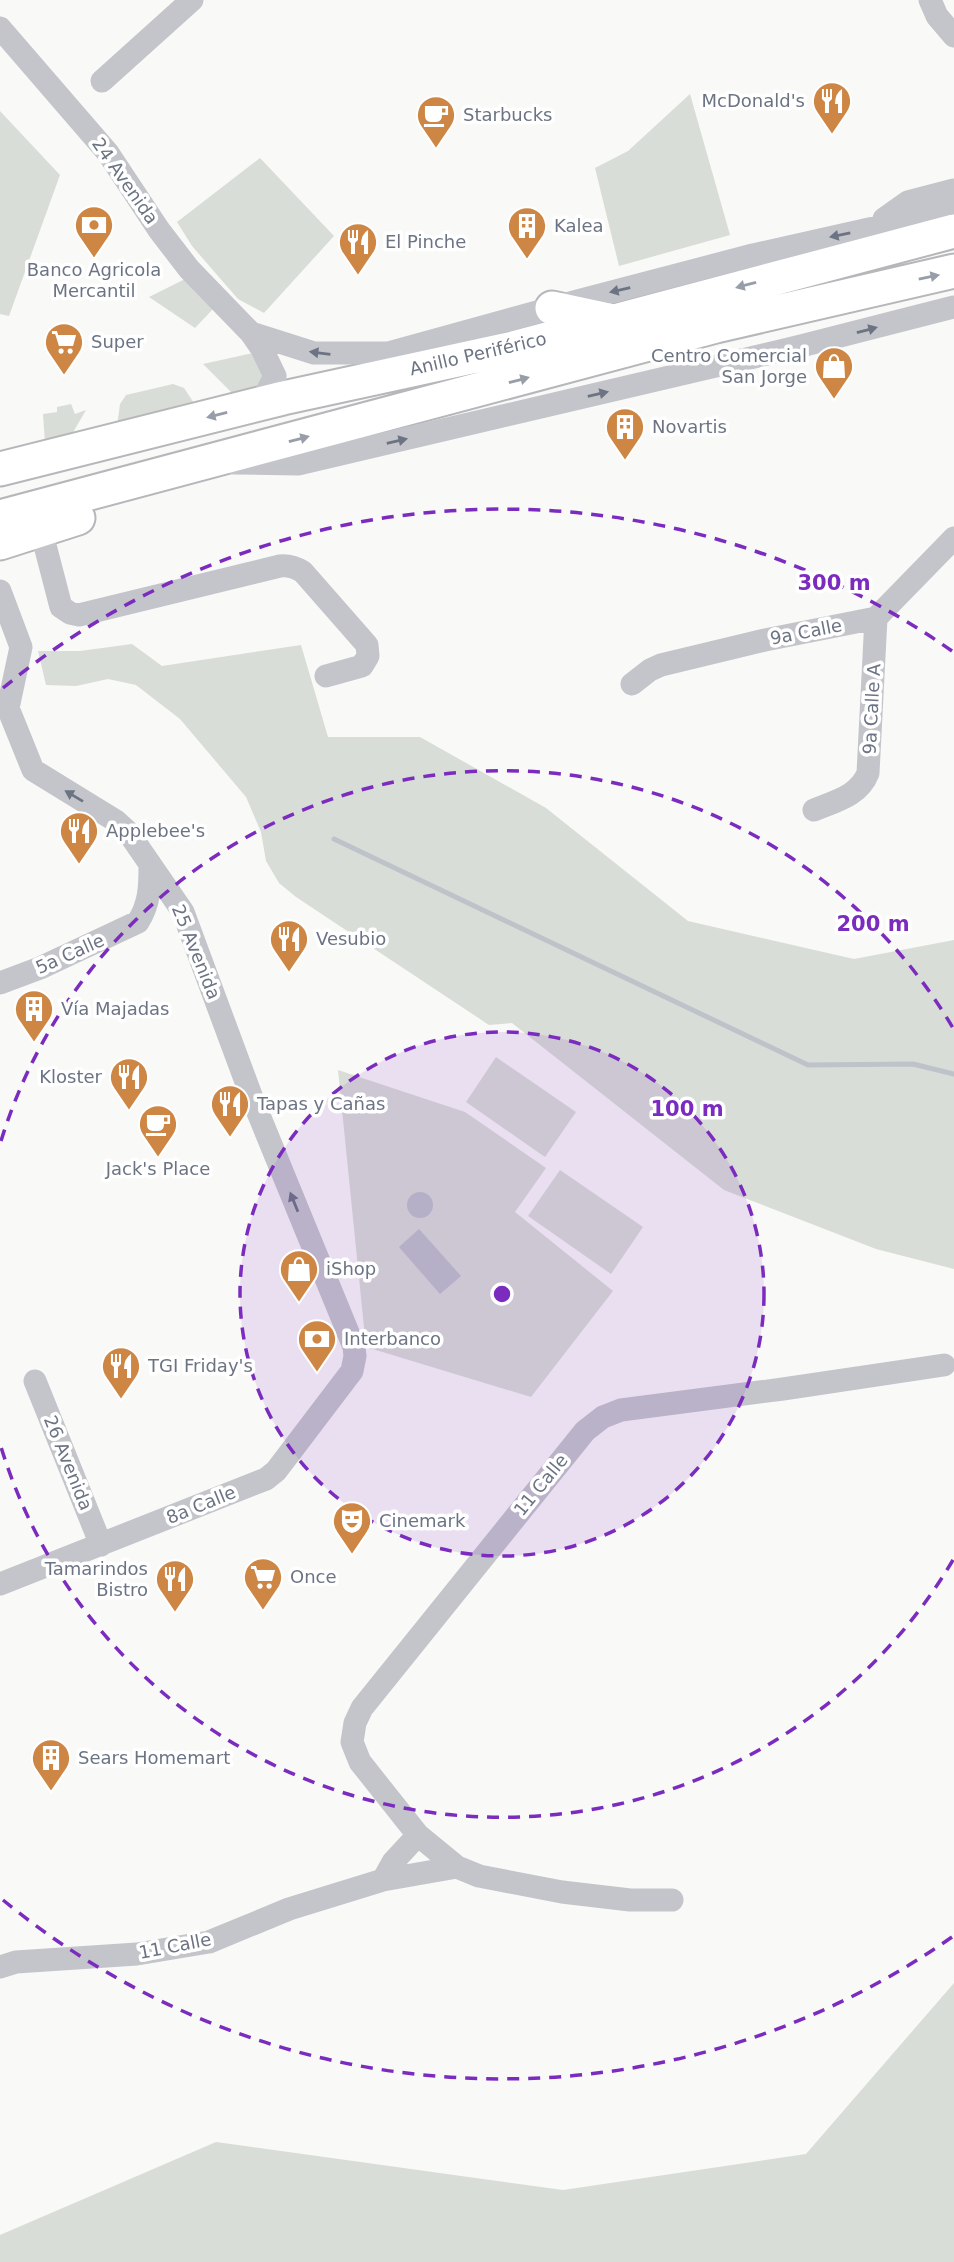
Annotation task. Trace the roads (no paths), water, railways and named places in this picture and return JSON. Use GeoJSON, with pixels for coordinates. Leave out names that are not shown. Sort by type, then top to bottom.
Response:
{"type":"FeatureCollection","features":[{"type":"Feature","properties":{"kind":"highway","name":"Anillo Periférico"},"geometry":{"type":"LineString","coordinates":[[0,469],[272,400],[513,348],[954,231]]}},
{"type":"Feature","properties":{"kind":"highway"},"geometry":{"type":"LineString","coordinates":[[716,326],[785,294],[954,246]]}},
{"type":"Feature","properties":{"kind":"highway","name":"Anillo Periférico"},"geometry":{"type":"LineString","coordinates":[[0,517],[716,326],[954,271]]}},
{"type":"Feature","properties":{"kind":"highway"},"geometry":{"type":"LineString","coordinates":[[552,308],[614,321]]}},
{"type":"Feature","properties":{"kind":"highway"},"geometry":{"type":"LineString","coordinates":[[272,400],[388,353]]}},
{"type":"Feature","properties":{"kind":"highway"},"geometry":{"type":"LineString","coordinates":[[0,543],[124,504],[196,466]]}},
{"type":"Feature","properties":{"kind":"street"},"geometry":{"type":"LineString","coordinates":[[102,81],[166,8],[192,0]]}},
{"type":"Feature","properties":{"kind":"street"},"geometry":{"type":"LineString","coordinates":[[930,0],[937,16],[954,36]]}},
{"type":"Feature","properties":{"kind":"street","name":"24 Avenida"},"geometry":{"type":"LineString","coordinates":[[0,28],[108,153],[159,230],[189,269],[251,333],[275,376],[272,400]]}},
{"type":"Feature","properties":{"kind":"street"},"geometry":{"type":"LineString","coordinates":[[869,229],[908,202],[954,190]]}},
{"type":"Feature","properties":{"kind":"street","name":"Anillo Periférico"},"geometry":{"type":"LineString","coordinates":[[388,353],[753,255],[869,229],[954,206]]}},
{"type":"Feature","properties":{"kind":"street","name":"Anillo Periférico"},"geometry":{"type":"LineString","coordinates":[[196,466],[298,464],[819,342],[954,307]]}},
{"type":"Feature","properties":{"kind":"street","name":"24 Avenida"},"geometry":{"type":"LineString","coordinates":[[251,333],[314,353],[388,353]]}},
{"type":"Feature","properties":{"kind":"street"},"geometry":{"type":"LineString","coordinates":[[41,530],[61,607],[69,613],[79,615],[280,566],[297,568],[367,645],[368,656],[362,666],[327,676]]}},
{"type":"Feature","properties":{"kind":"street"},"geometry":{"type":"LineString","coordinates":[[876,618],[954,538]]}},
{"type":"Feature","properties":{"kind":"street","name":"25 Avenida"},"geometry":{"type":"LineString","coordinates":[[0,591],[21,647],[8,708],[33,770],[116,821],[128,832],[183,912],[253,1098],[354,1347],[354,1363]]}},
{"type":"Feature","properties":{"kind":"street","name":"9a Calle"},"geometry":{"type":"LineString","coordinates":[[632,684],[661,665],[765,640],[876,618]]}},
{"type":"Feature","properties":{"kind":"street","name":"9a Calle A"},"geometry":{"type":"LineString","coordinates":[[814,810],[855,792],[868,773],[876,618]]}},
{"type":"Feature","properties":{"kind":"street"},"geometry":{"type":"LineString","coordinates":[[138,922],[145,911],[150,891],[150,864]]}},
{"type":"Feature","properties":{"kind":"street","name":"5a Calle"},"geometry":{"type":"LineString","coordinates":[[0,983],[40,968],[138,922],[183,912]]}},
{"type":"Feature","properties":{"kind":"street","name":"8a Calle"},"geometry":{"type":"LineString","coordinates":[[0,1584],[266,1479],[276,1471],[352,1371],[354,1363]]}},
{"type":"Feature","properties":{"kind":"street","name":"11 Calle"},"geometry":{"type":"LineString","coordinates":[[672,1900],[630,1900],[562,1892],[479,1876],[457,1867],[418,1835],[357,1757],[352,1742],[358,1716],[428,1623],[590,1426],[603,1417],[629,1408],[944,1365]]}},
{"type":"Feature","properties":{"kind":"street","name":"26 Avenida"},"geometry":{"type":"LineString","coordinates":[[35,1381],[101,1545]]}},
{"type":"Feature","properties":{"kind":"street"},"geometry":{"type":"LineString","coordinates":[[383,1880],[393,1862],[418,1835]]}},
{"type":"Feature","properties":{"kind":"street","name":"11 Calle"},"geometry":{"type":"LineString","coordinates":[[0,1967],[25,1962],[137,1954],[209,1942],[289,1909],[383,1880],[457,1867]]}},
{"type":"Feature","properties":{"kind":"waterway"},"geometry":{"type":"LineString","coordinates":[[334,839],[808,1065],[913,1064],[954,1074]]}},
{"type":"Feature","properties":{"kind":"place","name":"McDonald's"},"geometry":{"type":"Point","coordinates":[832,135]}},
{"type":"Feature","properties":{"kind":"place","name":"Starbucks"},"geometry":{"type":"Point","coordinates":[436,149]}},
{"type":"Feature","properties":{"kind":"place","name":"Banco Agricola Mercantil"},"geometry":{"type":"Point","coordinates":[94,259]}},
{"type":"Feature","properties":{"kind":"place","name":"Kalea"},"geometry":{"type":"Point","coordinates":[527,260]}},
{"type":"Feature","properties":{"kind":"place","name":"El Pinche"},"geometry":{"type":"Point","coordinates":[358,276]}},
{"type":"Feature","properties":{"kind":"place","name":"Super"},"geometry":{"type":"Point","coordinates":[64,376]}},
{"type":"Feature","properties":{"kind":"place","name":"Centro Comercial San Jorge"},"geometry":{"type":"Point","coordinates":[834,400]}},
{"type":"Feature","properties":{"kind":"place","name":"Novartis"},"geometry":{"type":"Point","coordinates":[625,461]}},
{"type":"Feature","properties":{"kind":"place","name":"Applebee's"},"geometry":{"type":"Point","coordinates":[79,865]}},
{"type":"Feature","properties":{"kind":"place","name":"Vesubio"},"geometry":{"type":"Point","coordinates":[289,973]}},
{"type":"Feature","properties":{"kind":"place","name":"Vía Majadas"},"geometry":{"type":"Point","coordinates":[34,1043]}},
{"type":"Feature","properties":{"kind":"place","name":"Kloster"},"geometry":{"type":"Point","coordinates":[129,1111]}},
{"type":"Feature","properties":{"kind":"place","name":"Tapas y Cañas"},"geometry":{"type":"Point","coordinates":[230,1138]}},
{"type":"Feature","properties":{"kind":"place","name":"Jack's Place"},"geometry":{"type":"Point","coordinates":[158,1158]}},
{"type":"Feature","properties":{"kind":"place","name":"iShop"},"geometry":{"type":"Point","coordinates":[299,1303]}},
{"type":"Feature","properties":{"kind":"place","name":"Interbanco"},"geometry":{"type":"Point","coordinates":[317,1373]}},
{"type":"Feature","properties":{"kind":"place","name":"TGI Friday's"},"geometry":{"type":"Point","coordinates":[121,1400]}},
{"type":"Feature","properties":{"kind":"place","name":"Cinemark"},"geometry":{"type":"Point","coordinates":[352,1555]}},
{"type":"Feature","properties":{"kind":"place","name":"Once"},"geometry":{"type":"Point","coordinates":[263,1611]}},
{"type":"Feature","properties":{"kind":"place","name":"Tamarindos Bistro"},"geometry":{"type":"Point","coordinates":[175,1613]}},
{"type":"Feature","properties":{"kind":"place","name":"Sears Homemart"},"geometry":{"type":"Point","coordinates":[51,1792]}}]}
